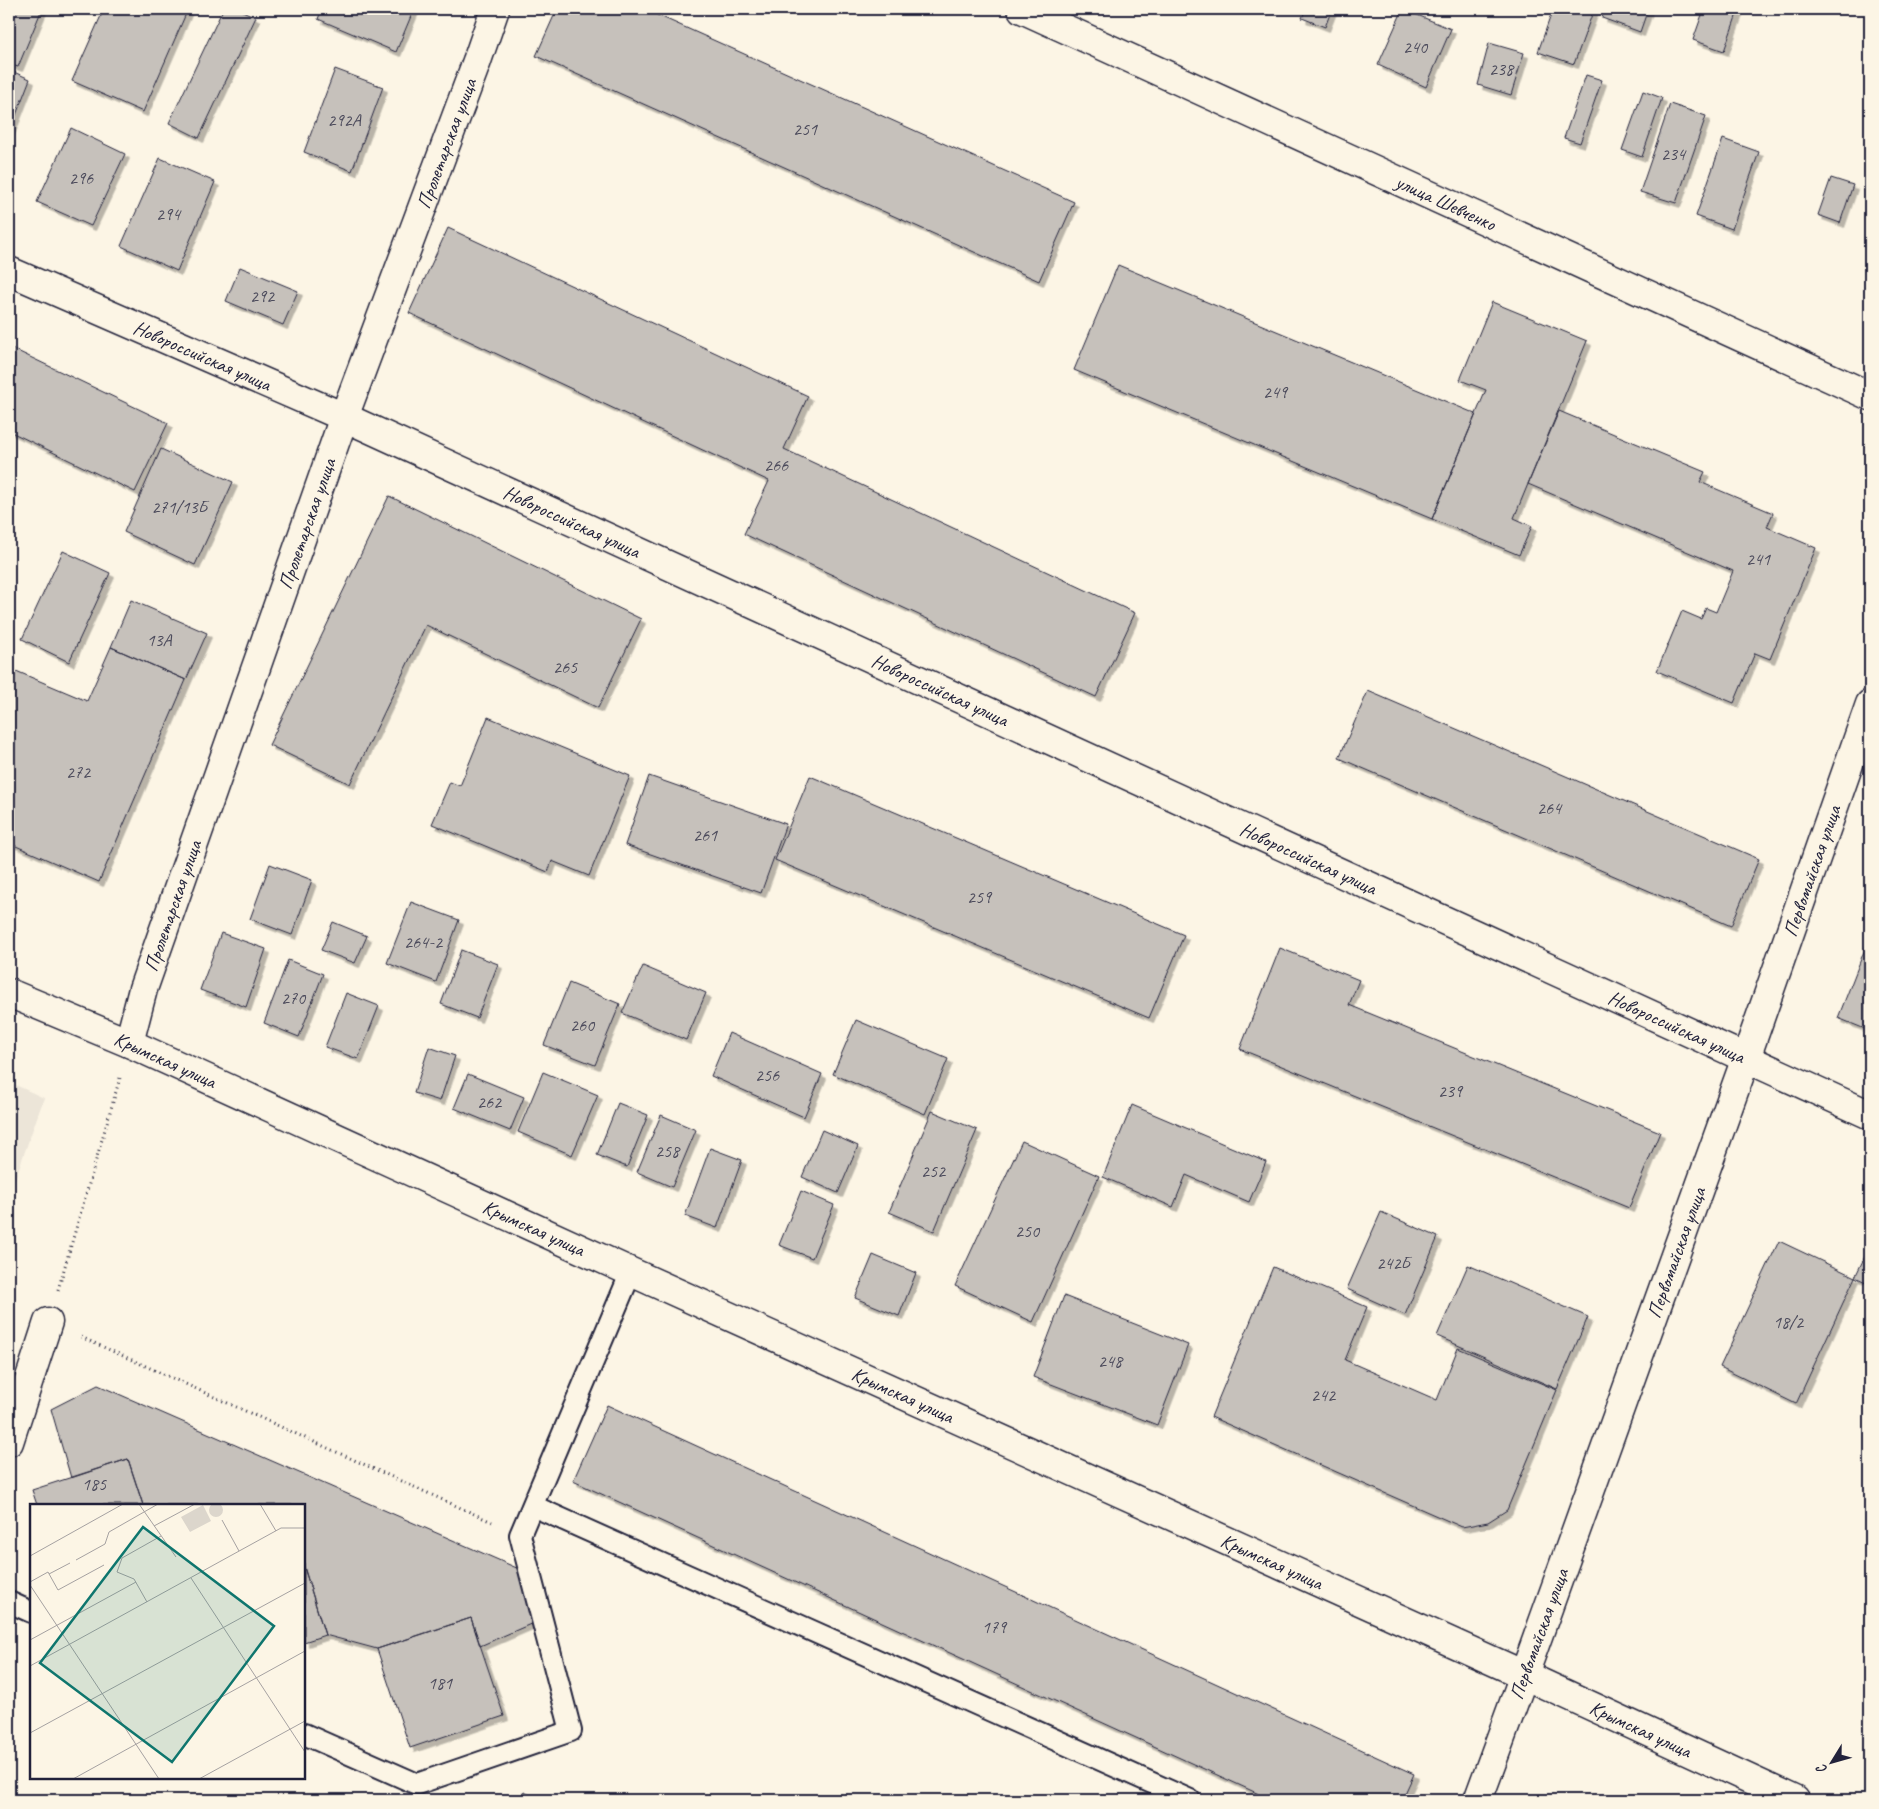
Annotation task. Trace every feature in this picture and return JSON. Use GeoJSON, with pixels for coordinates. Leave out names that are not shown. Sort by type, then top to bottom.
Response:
{"type":"FeatureCollection","features":[{"type":"Feature","properties":{"kind":"street","name":"Пролетарская улица"},"geometry":{"type":"LineString","coordinates":[[130,1043],[143,989],[344,417],[495,9]]}},
{"type":"Feature","properties":{"kind":"street","name":"улица Шевченко"},"geometry":{"type":"LineString","coordinates":[[1022,9],[1870,396]]}},
{"type":"Feature","properties":{"kind":"street","name":"Новороссийская улица"},"geometry":{"type":"LineString","coordinates":[[9,271],[344,417],[1870,1115]]}},
{"type":"Feature","properties":{"kind":"street","name":"Первомайская улица"},"geometry":{"type":"LineString","coordinates":[[1478,1800],[1746,1058],[1870,704]]}},
{"type":"Feature","properties":{"kind":"street","name":"Крымская улица"},"geometry":{"type":"LineString","coordinates":[[9,993],[130,1043],[631,1272],[1524,1675],[1795,1800]]}},
{"type":"Feature","properties":{"kind":"street"},"geometry":{"type":"LineString","coordinates":[[9,1442],[48,1322]]}},
{"type":"Feature","properties":{"kind":"lane"},"geometry":{"type":"LineString","coordinates":[[305,1734],[417,1784],[571,1731],[520,1535],[631,1272]]}},
{"type":"Feature","properties":{"kind":"lane"},"geometry":{"type":"LineString","coordinates":[[533,1506],[1190,1800]]}},
{"type":"Feature","properties":{"kind":"lane"},"geometry":{"type":"LineString","coordinates":[[9,1602],[30,1612]]}},
{"type":"Feature","properties":{"kind":"path"},"geometry":{"type":"LineString","coordinates":[[130,1043],[48,1322],[520,1535]]}},
{"type":"Feature","properties":{"kind":"shaded area"},"geometry":{"type":"Polygon","coordinates":[[[9,1082],[44,1098],[9,1196],[9,1082]]]}},
{"type":"Feature","properties":{"kind":"building"},"geometry":{"type":"Polygon","coordinates":[[[9,9],[42,9],[18,67],[9,64],[9,9]]]}},
{"type":"Feature","properties":{"kind":"building"},"geometry":{"type":"Polygon","coordinates":[[[104,9],[188,9],[143,112],[72,81],[104,9]]]}},
{"type":"Feature","properties":{"kind":"building"},"geometry":{"type":"Polygon","coordinates":[[[223,9],[238,9],[256,17],[199,138],[169,123],[223,9]]]}},
{"type":"Feature","properties":{"kind":"building"},"geometry":{"type":"Polygon","coordinates":[[[322,9],[414,9],[396,52],[318,19],[322,9]]]}},
{"type":"Feature","properties":{"kind":"building"},"geometry":{"type":"Polygon","coordinates":[[[557,9],[644,9],[1074,202],[1039,281],[536,56],[557,9]]]}},
{"type":"Feature","properties":{"kind":"building"},"geometry":{"type":"Polygon","coordinates":[[[1306,9],[1332,9],[1325,27],[1302,18],[1306,9]]]}},
{"type":"Feature","properties":{"kind":"building"},"geometry":{"type":"Polygon","coordinates":[[[1403,9],[1451,29],[1426,87],[1378,65],[1403,9]]]}},
{"type":"Feature","properties":{"kind":"building"},"geometry":{"type":"Polygon","coordinates":[[[1553,9],[1594,9],[1574,64],[1538,52],[1553,9]]]}},
{"type":"Feature","properties":{"kind":"building"},"geometry":{"type":"Polygon","coordinates":[[[1605,9],[1648,9],[1640,32],[1602,18],[1605,9]]]}},
{"type":"Feature","properties":{"kind":"building"},"geometry":{"type":"Polygon","coordinates":[[[1704,9],[1732,9],[1738,11],[1724,51],[1693,40],[1704,9]]]}},
{"type":"Feature","properties":{"kind":"building"},"geometry":{"type":"Polygon","coordinates":[[[1489,43],[1524,53],[1511,95],[1478,85],[1489,43]]]}},
{"type":"Feature","properties":{"kind":"building"},"geometry":{"type":"Polygon","coordinates":[[[335,69],[383,87],[352,171],[304,152],[335,69]]]}},
{"type":"Feature","properties":{"kind":"building"},"geometry":{"type":"Polygon","coordinates":[[[9,70],[30,79],[9,133],[9,70]]]}},
{"type":"Feature","properties":{"kind":"building"},"geometry":{"type":"Polygon","coordinates":[[[1586,75],[1602,80],[1580,143],[1564,138],[1586,75]]]}},
{"type":"Feature","properties":{"kind":"building"},"geometry":{"type":"Polygon","coordinates":[[[1643,91],[1662,98],[1642,157],[1622,150],[1643,91]]]}},
{"type":"Feature","properties":{"kind":"building"},"geometry":{"type":"Polygon","coordinates":[[[1670,104],[1706,116],[1676,203],[1640,192],[1670,104]]]}},
{"type":"Feature","properties":{"kind":"building"},"geometry":{"type":"Polygon","coordinates":[[[71,128],[125,154],[91,226],[37,202],[71,128]]]}},
{"type":"Feature","properties":{"kind":"building"},"geometry":{"type":"Polygon","coordinates":[[[1723,139],[1759,152],[1732,229],[1696,216],[1723,139]]]}},
{"type":"Feature","properties":{"kind":"building"},"geometry":{"type":"Polygon","coordinates":[[[160,158],[215,182],[177,271],[121,246],[160,158]]]}},
{"type":"Feature","properties":{"kind":"building"},"geometry":{"type":"Polygon","coordinates":[[[1831,178],[1853,185],[1840,223],[1818,215],[1831,178]]]}},
{"type":"Feature","properties":{"kind":"building"},"geometry":{"type":"Polygon","coordinates":[[[448,228],[808,396],[784,449],[1135,613],[1096,697],[744,534],[769,481],[409,313],[448,228]]]}},
{"type":"Feature","properties":{"kind":"building"},"geometry":{"type":"Polygon","coordinates":[[[1118,265],[1476,414],[1432,519],[1074,370],[1118,265]]]}},
{"type":"Feature","properties":{"kind":"building"},"geometry":{"type":"Polygon","coordinates":[[[240,267],[298,291],[283,325],[226,301],[240,267]]]}},
{"type":"Feature","properties":{"kind":"building"},"geometry":{"type":"Polygon","coordinates":[[[1492,302],[1587,341],[1514,518],[1532,526],[1519,555],[1432,519],[1486,390],[1460,380],[1492,302]]]}},
{"type":"Feature","properties":{"kind":"building"},"geometry":{"type":"Polygon","coordinates":[[[9,347],[168,423],[135,492],[9,431],[9,347]]]}},
{"type":"Feature","properties":{"kind":"building"},"geometry":{"type":"Polygon","coordinates":[[[1559,411],[1705,472],[1700,482],[1773,513],[1767,527],[1816,548],[1770,659],[1755,653],[1734,703],[1657,671],[1682,611],[1701,619],[1706,608],[1716,612],[1733,571],[1528,484],[1559,411]]]}},
{"type":"Feature","properties":{"kind":"building"},"geometry":{"type":"Polygon","coordinates":[[[161,449],[233,482],[195,565],[124,532],[161,449]]]}},
{"type":"Feature","properties":{"kind":"building"},"geometry":{"type":"Polygon","coordinates":[[[389,496],[641,619],[598,708],[426,625],[350,784],[269,745],[389,496]]]}},
{"type":"Feature","properties":{"kind":"building"},"geometry":{"type":"Polygon","coordinates":[[[63,551],[110,573],[69,662],[22,639],[63,551]]]}},
{"type":"Feature","properties":{"kind":"building"},"geometry":{"type":"Polygon","coordinates":[[[131,600],[207,633],[186,680],[111,647],[131,600]]]}},
{"type":"Feature","properties":{"kind":"building"},"geometry":{"type":"Polygon","coordinates":[[[111,647],[186,680],[99,882],[9,843],[9,668],[87,701],[111,647]]]}},
{"type":"Feature","properties":{"kind":"building"},"geometry":{"type":"Polygon","coordinates":[[[1368,691],[1759,859],[1731,926],[1339,758],[1368,691]]]}},
{"type":"Feature","properties":{"kind":"building"},"geometry":{"type":"Polygon","coordinates":[[[488,717],[630,776],[589,876],[552,861],[548,872],[432,824],[450,782],[460,786],[488,717]]]}},
{"type":"Feature","properties":{"kind":"building"},"geometry":{"type":"Polygon","coordinates":[[[649,776],[786,824],[761,893],[625,845],[649,776]]]}},
{"type":"Feature","properties":{"kind":"building"},"geometry":{"type":"Polygon","coordinates":[[[810,776],[1184,935],[1149,1018],[775,860],[810,776]]]}},
{"type":"Feature","properties":{"kind":"building"},"geometry":{"type":"Polygon","coordinates":[[[270,864],[312,880],[292,935],[250,919],[270,864]]]}},
{"type":"Feature","properties":{"kind":"building"},"geometry":{"type":"Polygon","coordinates":[[[411,902],[459,920],[436,982],[387,963],[411,902]]]}},
{"type":"Feature","properties":{"kind":"building"},"geometry":{"type":"Polygon","coordinates":[[[333,922],[367,936],[355,963],[321,950],[333,922]]]}},
{"type":"Feature","properties":{"kind":"building"},"geometry":{"type":"Polygon","coordinates":[[[221,933],[266,949],[246,1007],[200,990],[221,933]]]}},
{"type":"Feature","properties":{"kind":"building"},"geometry":{"type":"Polygon","coordinates":[[[1870,936],[1870,1031],[1838,1018],[1870,936]]]}},
{"type":"Feature","properties":{"kind":"building"},"geometry":{"type":"Polygon","coordinates":[[[1280,948],[1359,980],[1349,1005],[1660,1132],[1629,1208],[1240,1049],[1280,948]]]}},
{"type":"Feature","properties":{"kind":"building"},"geometry":{"type":"Polygon","coordinates":[[[461,950],[498,964],[477,1018],[441,1004],[461,950]]]}},
{"type":"Feature","properties":{"kind":"building"},"geometry":{"type":"Polygon","coordinates":[[[288,960],[323,974],[299,1037],[264,1023],[288,960]]]}},
{"type":"Feature","properties":{"kind":"building"},"geometry":{"type":"Polygon","coordinates":[[[643,966],[706,993],[686,1040],[622,1013],[643,966]]]}},
{"type":"Feature","properties":{"kind":"building"},"geometry":{"type":"Polygon","coordinates":[[[569,983],[620,1004],[595,1065],[544,1045],[569,983]]]}},
{"type":"Feature","properties":{"kind":"building"},"geometry":{"type":"Polygon","coordinates":[[[346,993],[379,1006],[358,1059],[325,1047],[346,993]]]}},
{"type":"Feature","properties":{"kind":"building"},"geometry":{"type":"Polygon","coordinates":[[[856,1020],[948,1059],[925,1114],[833,1074],[856,1020]]]}},
{"type":"Feature","properties":{"kind":"building"},"geometry":{"type":"Polygon","coordinates":[[[729,1033],[822,1074],[804,1117],[711,1076],[729,1033]]]}},
{"type":"Feature","properties":{"kind":"building"},"geometry":{"type":"Polygon","coordinates":[[[429,1047],[455,1056],[440,1101],[414,1093],[429,1047]]]}},
{"type":"Feature","properties":{"kind":"building"},"geometry":{"type":"Polygon","coordinates":[[[543,1072],[598,1095],[572,1155],[518,1132],[543,1072]]]}},
{"type":"Feature","properties":{"kind":"building"},"geometry":{"type":"Polygon","coordinates":[[[468,1074],[524,1097],[510,1131],[454,1108],[468,1074]]]}},
{"type":"Feature","properties":{"kind":"building"},"geometry":{"type":"Polygon","coordinates":[[[618,1103],[648,1115],[627,1167],[597,1155],[618,1103]]]}},
{"type":"Feature","properties":{"kind":"building"},"geometry":{"type":"Polygon","coordinates":[[[1132,1105],[1266,1162],[1249,1202],[1186,1175],[1173,1207],[1103,1177],[1132,1105]]]}},
{"type":"Feature","properties":{"kind":"building"},"geometry":{"type":"Polygon","coordinates":[[[932,1111],[977,1130],[934,1231],[889,1212],[932,1111]]]}},
{"type":"Feature","properties":{"kind":"building"},"geometry":{"type":"Polygon","coordinates":[[[661,1115],[696,1130],[672,1187],[637,1172],[661,1115]]]}},
{"type":"Feature","properties":{"kind":"building"},"geometry":{"type":"Polygon","coordinates":[[[822,1130],[858,1146],[838,1193],[802,1177],[822,1130]]]}},
{"type":"Feature","properties":{"kind":"building"},"geometry":{"type":"Polygon","coordinates":[[[1022,1141],[1099,1176],[1033,1322],[955,1286],[1022,1141]]]}},
{"type":"Feature","properties":{"kind":"building"},"geometry":{"type":"Polygon","coordinates":[[[710,1148],[742,1160],[717,1228],[685,1216],[710,1148]]]}},
{"type":"Feature","properties":{"kind":"building"},"geometry":{"type":"Polygon","coordinates":[[[801,1191],[834,1205],[812,1258],[779,1245],[801,1191]]]}},
{"type":"Feature","properties":{"kind":"building"},"geometry":{"type":"Polygon","coordinates":[[[1381,1212],[1438,1237],[1405,1315],[1347,1289],[1381,1212]]]}},
{"type":"Feature","properties":{"kind":"building"},"geometry":{"type":"Polygon","coordinates":[[[1779,1241],[1855,1277],[1796,1404],[1720,1367],[1779,1241]]]}},
{"type":"Feature","properties":{"kind":"building"},"geometry":{"type":"Polygon","coordinates":[[[1870,1246],[1870,1284],[1855,1277],[1870,1246]]]}},
{"type":"Feature","properties":{"kind":"building"},"geometry":{"type":"Polygon","coordinates":[[[873,1255],[916,1273],[899,1316],[855,1298],[873,1255]]]}},
{"type":"Feature","properties":{"kind":"building"},"geometry":{"type":"Polygon","coordinates":[[[1468,1265],[1588,1317],[1557,1389],[1437,1336],[1468,1265]]]}},
{"type":"Feature","properties":{"kind":"building"},"geometry":{"type":"Polygon","coordinates":[[[1273,1267],[1367,1307],[1345,1360],[1437,1400],[1458,1348],[1557,1390],[1507,1510],[1488,1522],[1462,1527],[1211,1417],[1273,1267]]]}},
{"type":"Feature","properties":{"kind":"building"},"geometry":{"type":"Polygon","coordinates":[[[1064,1296],[1188,1345],[1157,1425],[1033,1377],[1064,1296]]]}},
{"type":"Feature","properties":{"kind":"building"},"geometry":{"type":"Polygon","coordinates":[[[98,1385],[519,1569],[533,1623],[480,1646],[471,1618],[377,1649],[325,1635],[305,1570],[305,1504],[143,1504],[128,1459],[71,1478],[51,1409],[98,1385]]]}},
{"type":"Feature","properties":{"kind":"building"},"geometry":{"type":"Polygon","coordinates":[[[607,1405],[1414,1774],[1402,1800],[1272,1800],[573,1481],[607,1405]]]}},
{"type":"Feature","properties":{"kind":"building"},"geometry":{"type":"Polygon","coordinates":[[[128,1459],[143,1504],[37,1504],[32,1490],[128,1459]]]}},
{"type":"Feature","properties":{"kind":"building"},"geometry":{"type":"Polygon","coordinates":[[[305,1570],[325,1635],[305,1642],[305,1570]]]}},
{"type":"Feature","properties":{"kind":"building"},"geometry":{"type":"Polygon","coordinates":[[[471,1618],[504,1716],[410,1748],[377,1649],[471,1618]]]}},
{"type":"Feature","properties":{"kind":"building"},"geometry":{"type":"Polygon","coordinates":[[[524,1792],[540,1800],[519,1800],[524,1792]]]}}]}
